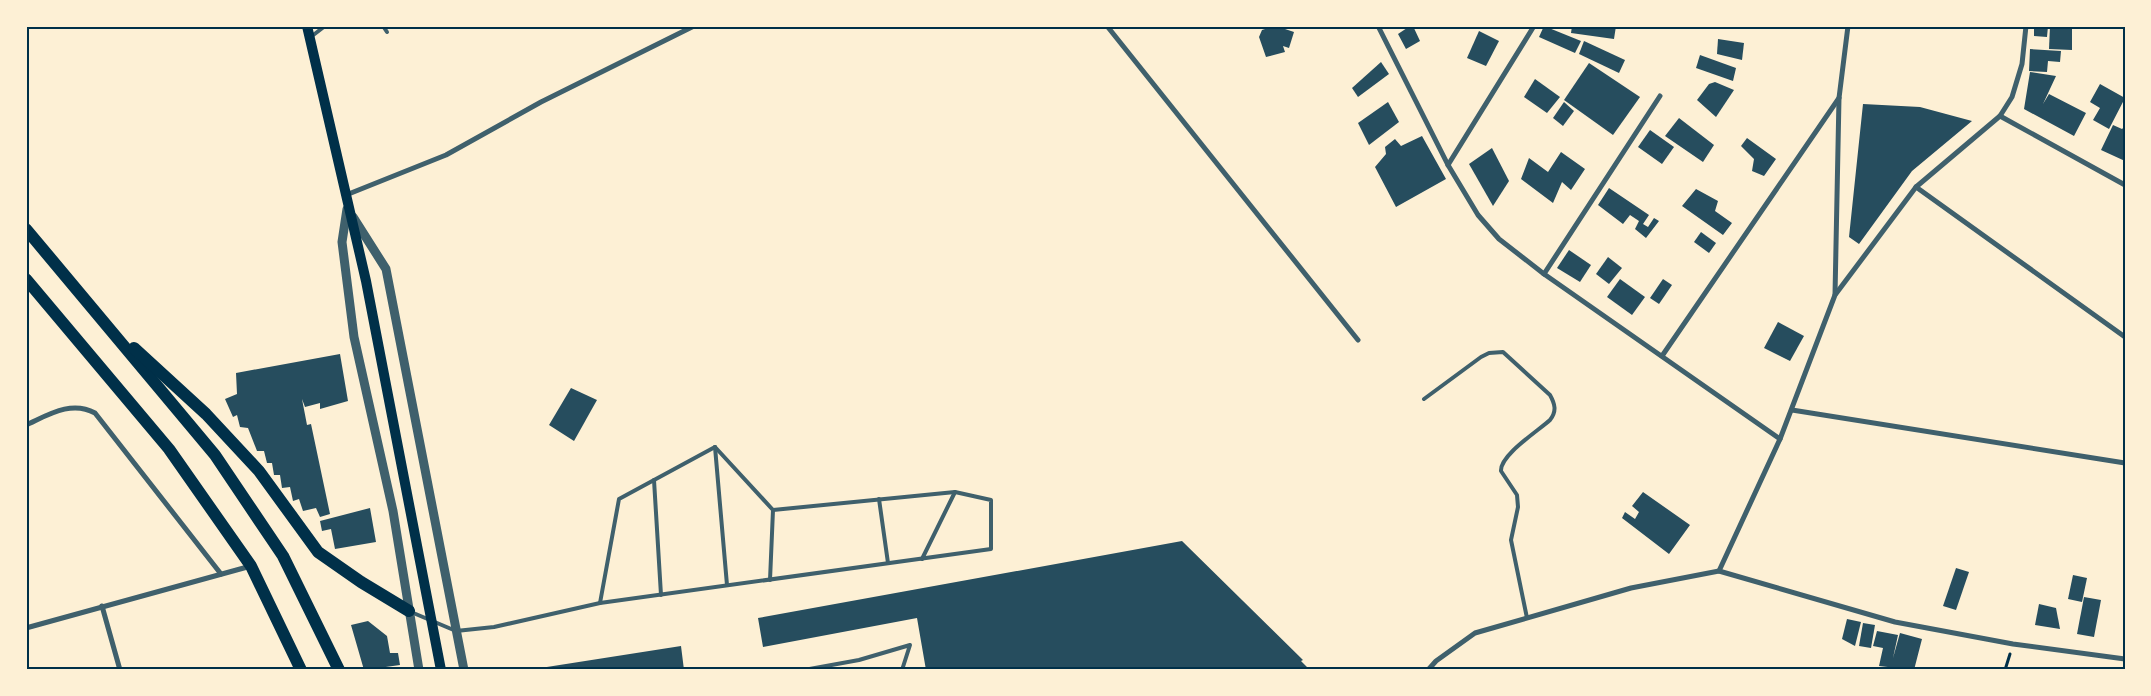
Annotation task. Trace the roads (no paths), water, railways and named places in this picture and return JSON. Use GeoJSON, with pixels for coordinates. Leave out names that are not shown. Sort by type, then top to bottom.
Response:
{"type":"FeatureCollection","features":[{"type":"Feature","properties":{"kind":"main road"},"geometry":{"type":"LineString","coordinates":[[308,29],[347,209],[366,281],[441,670]]}},
{"type":"Feature","properties":{"kind":"main road"},"geometry":{"type":"LineString","coordinates":[[26,229],[215,455],[283,556],[339,670]]}},
{"type":"Feature","properties":{"kind":"main road"},"geometry":{"type":"LineString","coordinates":[[26,279],[168,449],[251,566],[301,670]]}},
{"type":"Feature","properties":{"kind":"main road"},"geometry":{"type":"LineString","coordinates":[[97,314],[206,414],[259,471],[318,552],[361,582],[409,611]]}},
{"type":"Feature","properties":{"kind":"street"},"geometry":{"type":"LineString","coordinates":[[345,195],[446,155],[541,102],[694,26]]}},
{"type":"Feature","properties":{"kind":"street"},"geometry":{"type":"LineString","coordinates":[[1107,26],[1358,340]]}},
{"type":"Feature","properties":{"kind":"street"},"geometry":{"type":"LineString","coordinates":[[1378,26],[1448,165],[1478,216],[1499,239],[1544,274],[1780,439]]}},
{"type":"Feature","properties":{"kind":"street"},"geometry":{"type":"LineString","coordinates":[[1448,165],[1534,26]]}},
{"type":"Feature","properties":{"kind":"street"},"geometry":{"type":"LineString","coordinates":[[1835,295],[1839,98],[1848,26]]}},
{"type":"Feature","properties":{"kind":"street"},"geometry":{"type":"LineString","coordinates":[[1719,571],[1780,439],[1835,295],[1916,187],[2000,116],[2012,97],[2022,64],[2026,26]]}},
{"type":"Feature","properties":{"kind":"street"},"geometry":{"type":"LineString","coordinates":[[1544,274],[1660,96]]}},
{"type":"Feature","properties":{"kind":"street"},"geometry":{"type":"LineString","coordinates":[[1662,356],[1839,98]]}},
{"type":"Feature","properties":{"kind":"street"},"geometry":{"type":"LineString","coordinates":[[2000,116],[2125,185]]}},
{"type":"Feature","properties":{"kind":"street"},"geometry":{"type":"LineString","coordinates":[[1916,187],[2125,337]]}},
{"type":"Feature","properties":{"kind":"street"},"geometry":{"type":"LineString","coordinates":[[347,209],[342,242],[354,337],[393,511],[419,670]]}},
{"type":"Feature","properties":{"kind":"street"},"geometry":{"type":"LineString","coordinates":[[347,209],[386,269],[464,670]]}},
{"type":"Feature","properties":{"kind":"street"},"geometry":{"type":"LineString","coordinates":[[26,425],[69,408],[85,408],[95,413],[221,574]]}},
{"type":"Feature","properties":{"kind":"street"},"geometry":{"type":"LineString","coordinates":[[1792,410],[2125,463]]}},
{"type":"Feature","properties":{"kind":"street"},"geometry":{"type":"LineString","coordinates":[[26,628],[251,566]]}},
{"type":"Feature","properties":{"kind":"street"},"geometry":{"type":"LineString","coordinates":[[1428,670],[1436,661],[1475,633],[1631,588],[1719,571],[1895,622],[2012,644],[2125,658]]}},
{"type":"Feature","properties":{"kind":"street"},"geometry":{"type":"LineString","coordinates":[[102,606],[120,670]]}},
{"type":"Feature","properties":{"kind":"lane"},"geometry":{"type":"LineString","coordinates":[[308,29],[325,26]]}},
{"type":"Feature","properties":{"kind":"lane"},"geometry":{"type":"LineString","coordinates":[[383,26],[387,32]]}},
{"type":"Feature","properties":{"kind":"lane"},"geometry":{"type":"LineString","coordinates":[[1424,399],[1489,353],[1503,352],[1550,395],[1554,402],[1554,415],[1550,420],[1505,458],[1501,467],[1501,471],[1517,495],[1518,507],[1511,540],[1527,618]]}},
{"type":"Feature","properties":{"kind":"lane"},"geometry":{"type":"LineString","coordinates":[[600,603],[618,499],[715,447]]}},
{"type":"Feature","properties":{"kind":"lane"},"geometry":{"type":"LineString","coordinates":[[715,447],[774,510],[770,580]]}},
{"type":"Feature","properties":{"kind":"lane"},"geometry":{"type":"LineString","coordinates":[[715,447],[727,585]]}},
{"type":"Feature","properties":{"kind":"lane"},"geometry":{"type":"LineString","coordinates":[[654,480],[661,594]]}},
{"type":"Feature","properties":{"kind":"lane"},"geometry":{"type":"LineString","coordinates":[[409,611],[456,631],[494,627],[600,603],[991,549],[991,500],[955,492],[774,510]]}},
{"type":"Feature","properties":{"kind":"lane"},"geometry":{"type":"LineString","coordinates":[[922,559],[955,492]]}},
{"type":"Feature","properties":{"kind":"lane"},"geometry":{"type":"LineString","coordinates":[[880,499],[888,563]]}},
{"type":"Feature","properties":{"kind":"lane"},"geometry":{"type":"LineString","coordinates":[[804,670],[859,660],[910,645],[902,670]]}}]}
